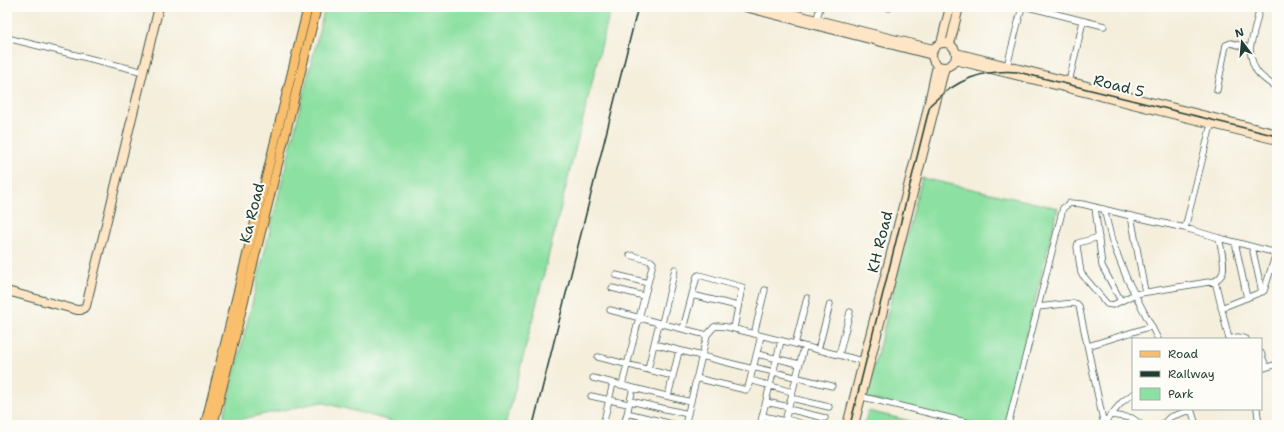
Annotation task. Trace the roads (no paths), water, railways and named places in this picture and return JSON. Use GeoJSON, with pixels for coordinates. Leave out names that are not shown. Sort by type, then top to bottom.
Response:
{"type":"FeatureCollection","features":[{"type":"Feature","properties":{"kind":"main road","name":"Ka Road"},"geometry":{"type":"LineString","coordinates":[[213,425],[286,94],[308,7]]}},
{"type":"Feature","properties":{"kind":"main road","name":"Ka Road"},"geometry":{"type":"LineString","coordinates":[[205,425],[295,96],[317,7]]}},
{"type":"Feature","properties":{"kind":"main road"},"geometry":{"type":"LineString","coordinates":[[286,94],[295,96]]}},
{"type":"Feature","properties":{"kind":"street"},"geometry":{"type":"LineString","coordinates":[[7,291],[77,310],[81,310],[86,306],[160,7]]}},
{"type":"Feature","properties":{"kind":"street"},"geometry":{"type":"LineString","coordinates":[[745,7],[816,22]]}},
{"type":"Feature","properties":{"kind":"street"},"geometry":{"type":"LineString","coordinates":[[767,7],[816,22],[932,52]]}},
{"type":"Feature","properties":{"kind":"street"},"geometry":{"type":"LineString","coordinates":[[816,22],[820,7]]}},
{"type":"Feature","properties":{"kind":"street"},"geometry":{"type":"LineString","coordinates":[[946,43],[950,7]]}},
{"type":"Feature","properties":{"kind":"street"},"geometry":{"type":"LineString","coordinates":[[946,43],[959,7]]}},
{"type":"Feature","properties":{"kind":"street"},"geometry":{"type":"LineString","coordinates":[[1007,66],[1022,7]]}},
{"type":"Feature","properties":{"kind":"street"},"geometry":{"type":"LineString","coordinates":[[1028,7],[1104,26]]}},
{"type":"Feature","properties":{"kind":"street"},"geometry":{"type":"LineString","coordinates":[[1260,7],[1250,48],[1253,66],[1258,74],[1277,88]]}},
{"type":"Feature","properties":{"kind":"street"},"geometry":{"type":"LineString","coordinates":[[1069,82],[1083,21]]}},
{"type":"Feature","properties":{"kind":"street"},"geometry":{"type":"LineString","coordinates":[[7,38],[144,72]]}},
{"type":"Feature","properties":{"kind":"street"},"geometry":{"type":"LineString","coordinates":[[946,43],[954,48],[956,56],[951,65],[941,66],[933,60],[932,52],[935,46],[946,43]]}},
{"type":"Feature","properties":{"kind":"street"},"geometry":{"type":"LineString","coordinates":[[1217,90],[1226,45],[1231,43],[1250,48]]}},
{"type":"Feature","properties":{"kind":"street","name":"Road 5"},"geometry":{"type":"LineString","coordinates":[[956,56],[1007,66],[1069,82],[1277,140]]}},
{"type":"Feature","properties":{"kind":"street","name":"Road 5"},"geometry":{"type":"LineString","coordinates":[[956,56],[1212,121],[1277,134]]}},
{"type":"Feature","properties":{"kind":"street","name":"KH Road"},"geometry":{"type":"LineString","coordinates":[[854,425],[858,395],[926,116],[941,66]]}},
{"type":"Feature","properties":{"kind":"street"},"geometry":{"type":"LineString","coordinates":[[1185,228],[1212,121]]}},
{"type":"Feature","properties":{"kind":"street"},"geometry":{"type":"LineString","coordinates":[[1008,425],[1063,208],[1070,203],[1095,207],[1185,228],[1277,253],[1265,289],[1262,292],[1222,308]]}},
{"type":"Feature","properties":{"kind":"street"},"geometry":{"type":"LineString","coordinates":[[1095,207],[1102,266],[1121,301]]}},
{"type":"Feature","properties":{"kind":"street"},"geometry":{"type":"LineString","coordinates":[[1104,209],[1115,249],[1127,279],[1158,338]]}},
{"type":"Feature","properties":{"kind":"street"},"geometry":{"type":"LineString","coordinates":[[1131,216],[1146,292]]}},
{"type":"Feature","properties":{"kind":"street"},"geometry":{"type":"LineString","coordinates":[[1099,237],[1078,243],[1077,247],[1080,269],[1083,276],[1107,304],[1113,305],[1135,294],[1215,281],[1222,276],[1224,267],[1219,238]]}},
{"type":"Feature","properties":{"kind":"street"},"geometry":{"type":"LineString","coordinates":[[1235,242],[1247,298]]}},
{"type":"Feature","properties":{"kind":"street"},"geometry":{"type":"LineString","coordinates":[[1252,247],[1262,292]]}},
{"type":"Feature","properties":{"kind":"street"},"geometry":{"type":"LineString","coordinates":[[622,385],[648,283],[652,261],[630,255]]}},
{"type":"Feature","properties":{"kind":"street"},"geometry":{"type":"LineString","coordinates":[[648,369],[675,269]]}},
{"type":"Feature","properties":{"kind":"street"},"geometry":{"type":"LineString","coordinates":[[616,275],[648,283]]}},
{"type":"Feature","properties":{"kind":"street"},"geometry":{"type":"LineString","coordinates":[[683,329],[697,276],[699,275],[742,286],[734,328]]}},
{"type":"Feature","properties":{"kind":"street"},"geometry":{"type":"LineString","coordinates":[[1215,281],[1229,338]]}},
{"type":"Feature","properties":{"kind":"street"},"geometry":{"type":"LineString","coordinates":[[612,288],[644,296]]}},
{"type":"Feature","properties":{"kind":"street"},"geometry":{"type":"LineString","coordinates":[[754,334],[765,290]]}},
{"type":"Feature","properties":{"kind":"street"},"geometry":{"type":"LineString","coordinates":[[692,295],[738,306]]}},
{"type":"Feature","properties":{"kind":"street"},"geometry":{"type":"LineString","coordinates":[[795,344],[807,298]]}},
{"type":"Feature","properties":{"kind":"street"},"geometry":{"type":"LineString","coordinates":[[818,350],[830,304]]}},
{"type":"Feature","properties":{"kind":"street"},"geometry":{"type":"LineString","coordinates":[[1038,307],[1077,304],[1080,310],[1104,424]]}},
{"type":"Feature","properties":{"kind":"street"},"geometry":{"type":"LineString","coordinates":[[610,310],[707,335]]}},
{"type":"Feature","properties":{"kind":"street"},"geometry":{"type":"LineString","coordinates":[[839,355],[850,312]]}},
{"type":"Feature","properties":{"kind":"street"},"geometry":{"type":"LineString","coordinates":[[1088,346],[1152,326]]}},
{"type":"Feature","properties":{"kind":"street"},"geometry":{"type":"LineString","coordinates":[[685,425],[707,335],[714,327],[734,328],[866,362]]}},
{"type":"Feature","properties":{"kind":"street"},"geometry":{"type":"LineString","coordinates":[[696,378],[744,390],[748,388],[761,336]]}},
{"type":"Feature","properties":{"kind":"street"},"geometry":{"type":"LineString","coordinates":[[760,425],[781,341]]}},
{"type":"Feature","properties":{"kind":"street"},"geometry":{"type":"LineString","coordinates":[[654,344],[832,386]]}},
{"type":"Feature","properties":{"kind":"street"},"geometry":{"type":"LineString","coordinates":[[785,422],[804,346]]}},
{"type":"Feature","properties":{"kind":"street"},"geometry":{"type":"LineString","coordinates":[[668,396],[679,351]]}},
{"type":"Feature","properties":{"kind":"street"},"geometry":{"type":"LineString","coordinates":[[757,354],[799,364]]}},
{"type":"Feature","properties":{"kind":"street"},"geometry":{"type":"LineString","coordinates":[[598,357],[673,376]]}},
{"type":"Feature","properties":{"kind":"street"},"geometry":{"type":"LineString","coordinates":[[1263,368],[1277,364]]}},
{"type":"Feature","properties":{"kind":"street"},"geometry":{"type":"LineString","coordinates":[[593,378],[691,402]]}},
{"type":"Feature","properties":{"kind":"street"},"geometry":{"type":"LineString","coordinates":[[750,380],[829,407]]}},
{"type":"Feature","properties":{"kind":"street"},"geometry":{"type":"LineString","coordinates":[[603,425],[613,383]]}},
{"type":"Feature","properties":{"kind":"street"},"geometry":{"type":"LineString","coordinates":[[633,388],[624,424],[634,425]]}},
{"type":"Feature","properties":{"kind":"street"},"geometry":{"type":"LineString","coordinates":[[858,395],[978,425]]}},
{"type":"Feature","properties":{"kind":"street","name":"KH Road"},"geometry":{"type":"LineString","coordinates":[[847,425],[858,395]]}},
{"type":"Feature","properties":{"kind":"street"},"geometry":{"type":"LineString","coordinates":[[1104,424],[1122,402],[1132,395]]}},
{"type":"Feature","properties":{"kind":"street"},"geometry":{"type":"LineString","coordinates":[[592,396],[688,414]]}},
{"type":"Feature","properties":{"kind":"street"},"geometry":{"type":"LineString","coordinates":[[766,402],[825,418]]}},
{"type":"Feature","properties":{"kind":"street"},"geometry":{"type":"LineString","coordinates":[[1160,425],[1170,417],[1191,410],[1196,425]]}},
{"type":"Feature","properties":{"kind":"street"},"geometry":{"type":"LineString","coordinates":[[1257,410],[1259,425]]}},
{"type":"Feature","properties":{"kind":"street"},"geometry":{"type":"LineString","coordinates":[[627,414],[676,425]]}},
{"type":"Feature","properties":{"kind":"street"},"geometry":{"type":"LineString","coordinates":[[1111,415],[1132,418],[1142,425]]}},
{"type":"Feature","properties":{"kind":"street"},"geometry":{"type":"LineString","coordinates":[[763,416],[785,422],[807,425]]}},
{"type":"Feature","properties":{"kind":"railway"},"geometry":{"type":"LineString","coordinates":[[533,425],[638,7]]}},
{"type":"Feature","properties":{"kind":"railway"},"geometry":{"type":"LineString","coordinates":[[850,425],[930,105],[950,89],[970,78],[981,75],[993,72],[1018,72],[1277,136]]}}]}
